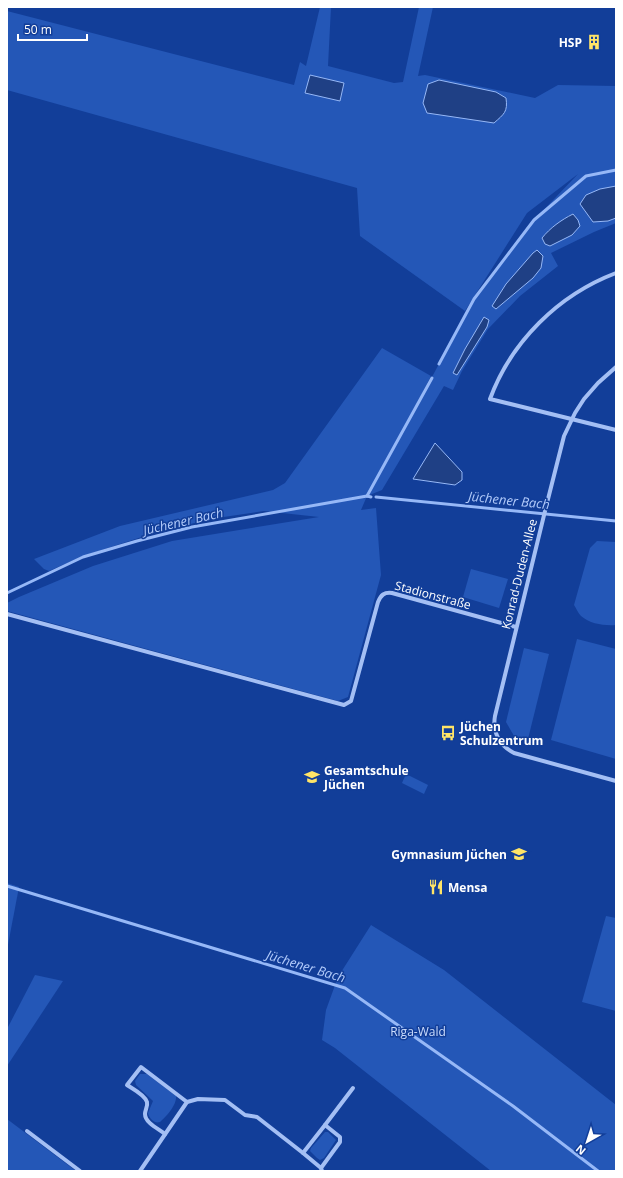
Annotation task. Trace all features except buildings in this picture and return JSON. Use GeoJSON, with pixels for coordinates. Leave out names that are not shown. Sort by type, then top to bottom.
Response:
{"type":"FeatureCollection","features":[{"type":"Feature","properties":{"kind":"street"},"geometry":{"type":"LineString","coordinates":[[616,273],[577,293],[545,317],[524,340],[509,360],[496,382],[490,399],[616,430]]}},
{"type":"Feature","properties":{"kind":"street","name":"Konrad-Duden-Allee"},"geometry":{"type":"LineString","coordinates":[[616,367],[591,390],[578,407],[563,441],[542,520],[494,724],[497,736],[506,748],[519,755],[616,781]]}},
{"type":"Feature","properties":{"kind":"street","name":"Stadionstraße"},"geometry":{"type":"LineString","coordinates":[[7,614],[341,704],[347,704],[351,701],[378,602],[380,597],[384,594],[392,593],[516,627]]}},
{"type":"Feature","properties":{"kind":"street"},"geometry":{"type":"LineString","coordinates":[[165,1134],[146,1118],[146,1100],[127,1085],[141,1067],[187,1102]]}},
{"type":"Feature","properties":{"kind":"street"},"geometry":{"type":"LineString","coordinates":[[303,1153],[353,1088]]}},
{"type":"Feature","properties":{"kind":"street"},"geometry":{"type":"LineString","coordinates":[[140,1171],[187,1102],[198,1099],[225,1100],[245,1116],[257,1118],[303,1153],[321,1169],[340,1142],[340,1137],[325,1125]]}},
{"type":"Feature","properties":{"kind":"street"},"geometry":{"type":"LineString","coordinates":[[27,1131],[80,1171]]}},
{"type":"Feature","properties":{"kind":"green space"},"geometry":{"type":"Polygon","coordinates":[[[320,7],[331,7],[328,66],[394,83],[403,82],[419,7],[433,7],[418,76],[425,75],[535,98],[558,85],[616,86],[616,223],[551,253],[558,266],[520,296],[488,329],[462,371],[453,390],[444,386],[382,490],[367,496],[361,510],[376,508],[381,575],[348,697],[338,701],[7,611],[7,603],[19,597],[93,566],[172,541],[319,517],[264,511],[210,519],[148,535],[83,556],[49,571],[44,569],[34,559],[120,526],[273,490],[285,483],[382,348],[431,376],[405,427],[474,299],[534,220],[578,174],[527,213],[465,311],[360,236],[357,188],[7,90],[7,11],[294,85],[300,62],[306,66],[320,7]]]}},
{"type":"Feature","properties":{"kind":"green space"},"geometry":{"type":"Polygon","coordinates":[[[597,541],[616,542],[616,625],[602,625],[593,623],[581,616],[574,605],[590,548],[597,541]]]}},
{"type":"Feature","properties":{"kind":"green space"},"geometry":{"type":"Polygon","coordinates":[[[471,569],[508,579],[499,608],[463,597],[471,569]]]}},
{"type":"Feature","properties":{"kind":"green space"},"geometry":{"type":"Polygon","coordinates":[[[577,639],[616,649],[616,759],[551,740],[577,639]]]}},
{"type":"Feature","properties":{"kind":"green space"},"geometry":{"type":"Polygon","coordinates":[[[524,648],[549,654],[528,739],[514,736],[506,722],[524,648]]]}},
{"type":"Feature","properties":{"kind":"green space"},"geometry":{"type":"Polygon","coordinates":[[[406,774],[428,785],[424,794],[402,783],[406,774]]]}},
{"type":"Feature","properties":{"kind":"green space"},"geometry":{"type":"Polygon","coordinates":[[[7,883],[19,887],[7,950],[7,883]]]}},
{"type":"Feature","properties":{"kind":"green space"},"geometry":{"type":"Polygon","coordinates":[[[606,916],[616,918],[616,1011],[582,1002],[606,916]]]}},
{"type":"Feature","properties":{"kind":"green space","name":"Riga-Wald"},"geometry":{"type":"Polygon","coordinates":[[[371,925],[444,970],[616,1105],[616,1171],[491,1171],[335,1048],[322,1040],[326,1010],[338,977],[371,925]]]}},
{"type":"Feature","properties":{"kind":"green space"},"geometry":{"type":"Polygon","coordinates":[[[35,975],[63,981],[7,1066],[7,1029],[35,975]]]}},
{"type":"Feature","properties":{"kind":"green space"},"geometry":{"type":"Polygon","coordinates":[[[140,1074],[147,1074],[176,1096],[173,1107],[160,1122],[154,1121],[149,1117],[148,1113],[153,1101],[136,1085],[135,1081],[140,1074]]]}},
{"type":"Feature","properties":{"kind":"green space"},"geometry":{"type":"Polygon","coordinates":[[[7,1119],[76,1171],[7,1171],[7,1119]]]}},
{"type":"Feature","properties":{"kind":"green space"},"geometry":{"type":"Polygon","coordinates":[[[325,1132],[328,1132],[336,1140],[324,1158],[320,1160],[310,1151],[325,1132]]]}},
{"type":"Feature","properties":{"kind":"shaded area"},"geometry":{"type":"Polygon","coordinates":[[[310,75],[344,83],[340,101],[305,93],[310,75]]]}},
{"type":"Feature","properties":{"kind":"shaded area"},"geometry":{"type":"Polygon","coordinates":[[[439,80],[496,92],[506,98],[506,110],[494,123],[427,113],[423,103],[428,84],[439,80]]]}},
{"type":"Feature","properties":{"kind":"shaded area"},"geometry":{"type":"Polygon","coordinates":[[[616,186],[616,218],[608,221],[593,222],[580,204],[586,195],[600,189],[616,186]]]}},
{"type":"Feature","properties":{"kind":"shaded area"},"geometry":{"type":"Polygon","coordinates":[[[573,214],[578,220],[580,226],[572,235],[550,246],[545,244],[542,238],[545,234],[556,224],[573,214]]]}},
{"type":"Feature","properties":{"kind":"shaded area"},"geometry":{"type":"Polygon","coordinates":[[[537,250],[543,256],[541,268],[533,278],[496,309],[492,306],[506,284],[537,250]]]}},
{"type":"Feature","properties":{"kind":"shaded area"},"geometry":{"type":"Polygon","coordinates":[[[484,317],[489,320],[487,327],[457,375],[453,373],[465,349],[484,317]]]}},
{"type":"Feature","properties":{"kind":"shaded area"},"geometry":{"type":"Polygon","coordinates":[[[435,443],[462,472],[462,480],[455,485],[413,479],[435,443]]]}},
{"type":"Feature","properties":{"kind":"waterway"},"geometry":{"type":"LineString","coordinates":[[439,364],[474,299],[534,220],[586,176],[616,170]]}},
{"type":"Feature","properties":{"kind":"waterway"},"geometry":{"type":"LineString","coordinates":[[367,496],[432,378]]}},
{"type":"Feature","properties":{"kind":"waterway","name":"Jüchener Bach"},"geometry":{"type":"LineString","coordinates":[[7,593],[83,557],[137,541],[192,527],[367,496],[371,497]]}},
{"type":"Feature","properties":{"kind":"waterway","name":"Jüchener Bach"},"geometry":{"type":"LineString","coordinates":[[376,497],[616,521]]}},
{"type":"Feature","properties":{"kind":"waterway","name":"Jüchener Bach"},"geometry":{"type":"LineString","coordinates":[[7,886],[345,988],[513,1106],[598,1171]]}},
{"type":"Feature","properties":{"kind":"place","name":"HSP"},"geometry":{"type":"Point","coordinates":[594,42]}},
{"type":"Feature","properties":{"kind":"place","name":"Jüchen Schulzentrum"},"geometry":{"type":"Point","coordinates":[448,733]}},
{"type":"Feature","properties":{"kind":"place","name":"Gesamtschule Jüchen"},"geometry":{"type":"Point","coordinates":[312,777]}},
{"type":"Feature","properties":{"kind":"place","name":"Gymnasium Jüchen"},"geometry":{"type":"Point","coordinates":[519,854]}},
{"type":"Feature","properties":{"kind":"place","name":"Mensa"},"geometry":{"type":"Point","coordinates":[436,887]}}]}
